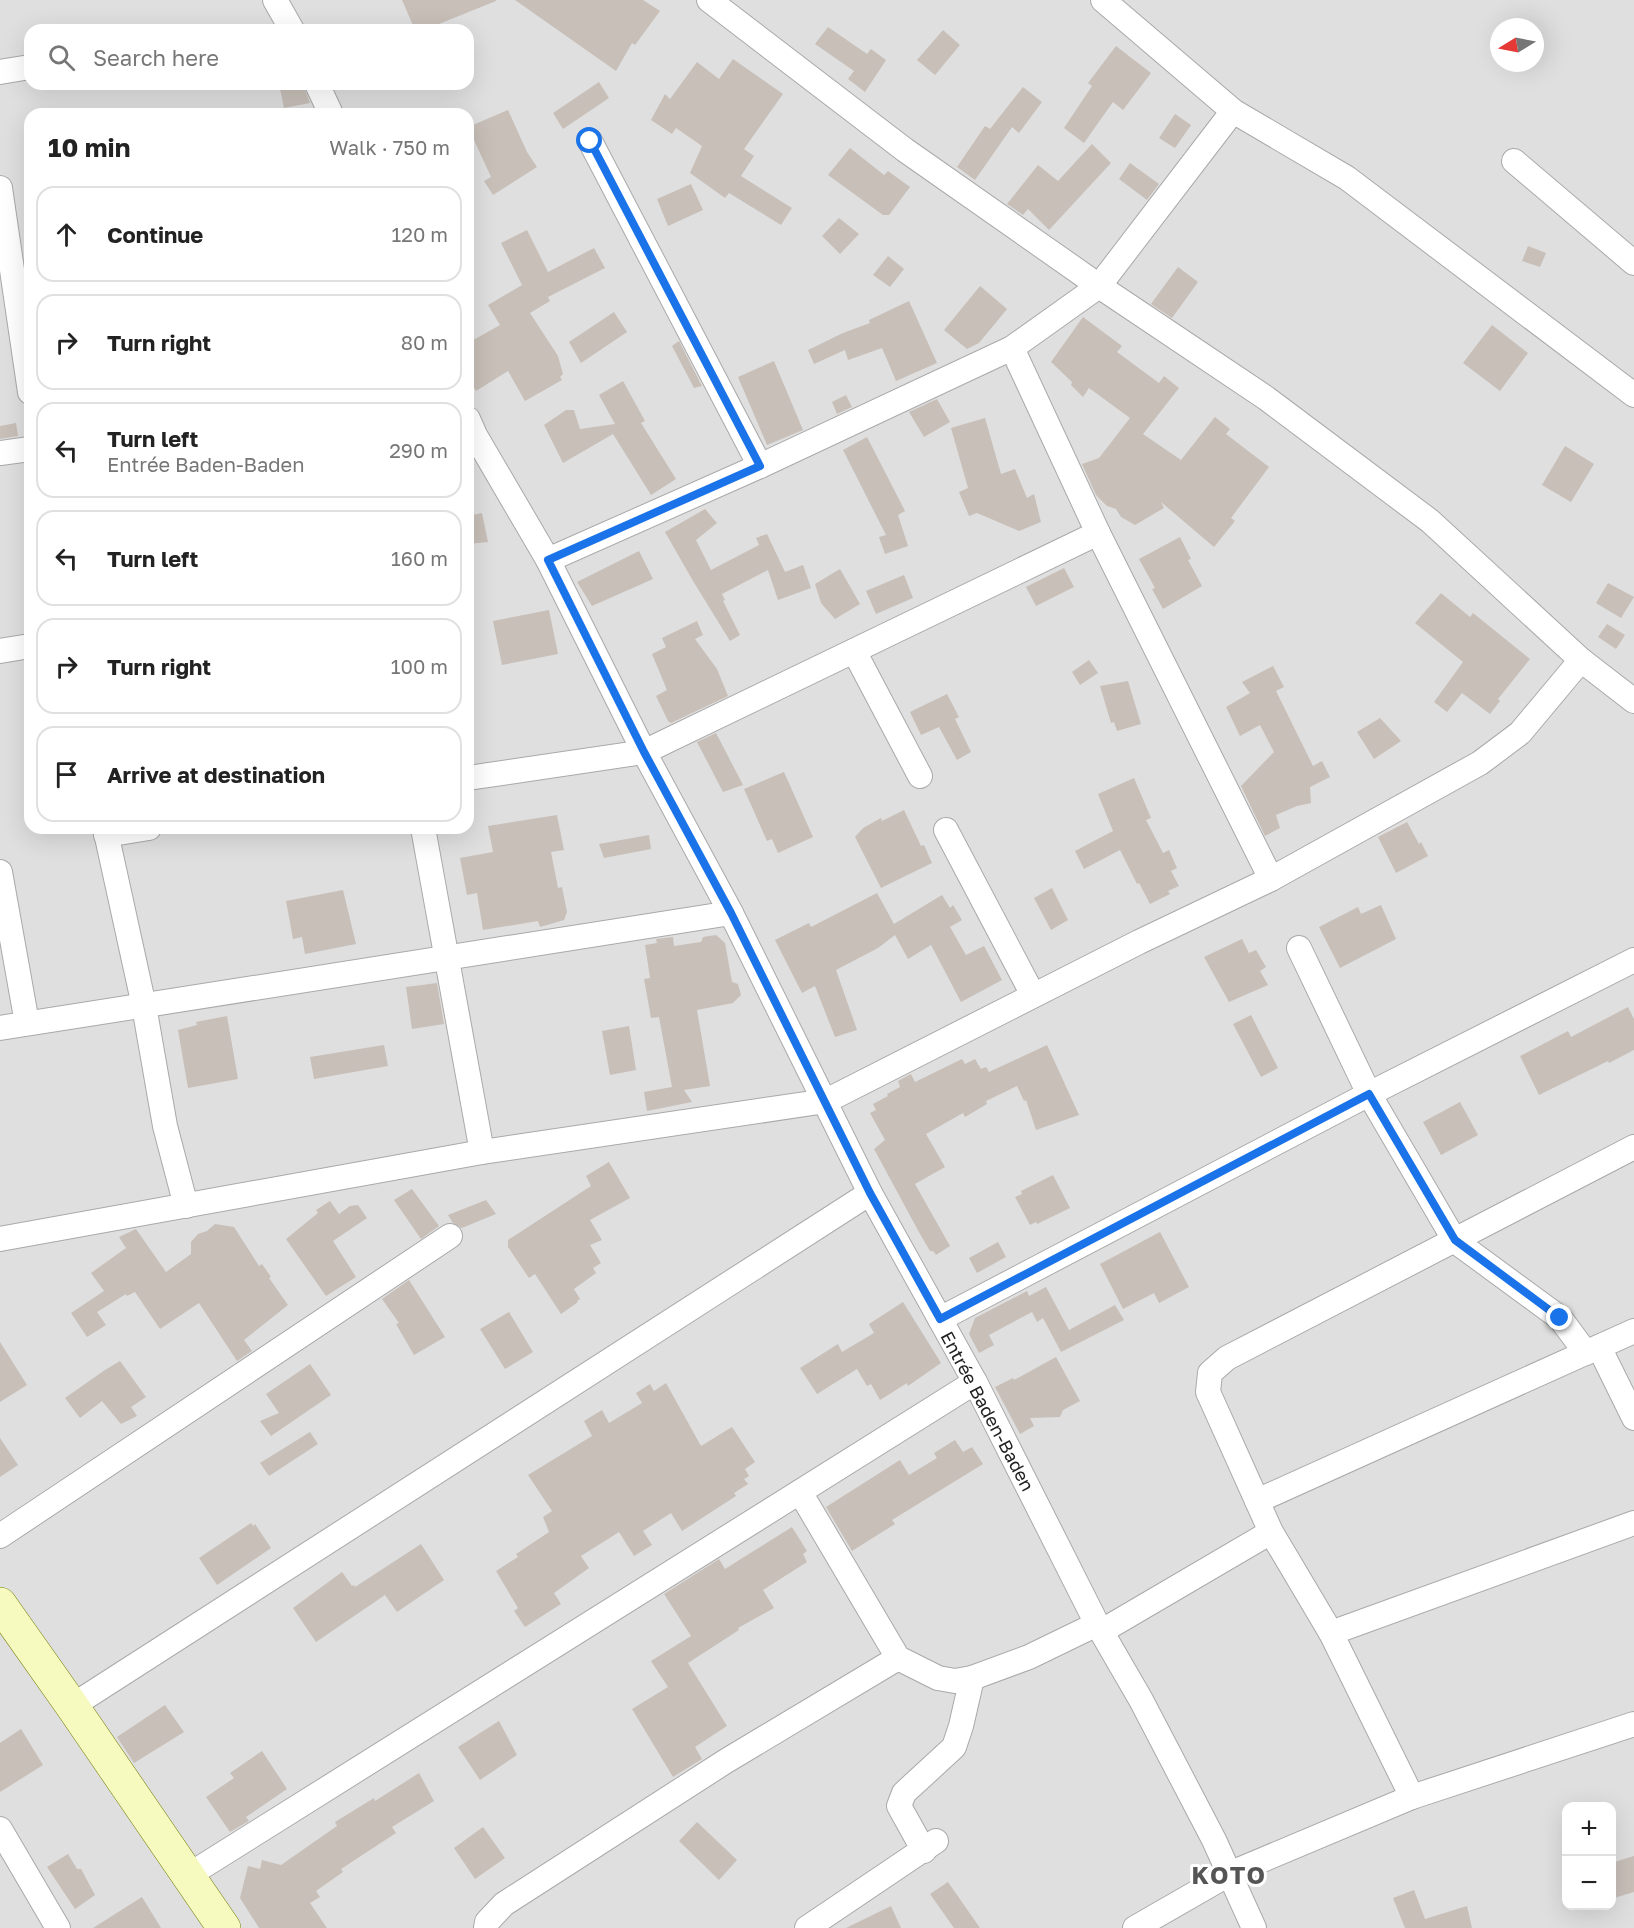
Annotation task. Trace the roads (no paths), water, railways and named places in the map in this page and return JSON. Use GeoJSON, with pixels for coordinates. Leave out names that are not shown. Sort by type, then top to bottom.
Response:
{"type":"FeatureCollection","features":[{"type":"Feature","properties":{"kind":"main road"},"geometry":{"type":"LineString","coordinates":[[0,1604],[224,1928]]}},
{"type":"Feature","properties":{"kind":"street"},"geometry":{"type":"LineString","coordinates":[[275,0],[289,24]]}},
{"type":"Feature","properties":{"kind":"street"},"geometry":{"type":"LineString","coordinates":[[709,0],[905,150],[1099,286],[1266,398],[1430,521],[1581,660],[1634,701]]}},
{"type":"Feature","properties":{"kind":"street"},"geometry":{"type":"LineString","coordinates":[[1103,0],[1233,111],[1347,178],[1634,395]]}},
{"type":"Feature","properties":{"kind":"street"},"geometry":{"type":"LineString","coordinates":[[0,72],[24,68]]}},
{"type":"Feature","properties":{"kind":"street"},"geometry":{"type":"LineString","coordinates":[[320,90],[328,108]]}},
{"type":"Feature","properties":{"kind":"street"},"geometry":{"type":"LineString","coordinates":[[548,560],[760,466],[1012,348],[1099,286],[1233,111]]}},
{"type":"Feature","properties":{"kind":"street"},"geometry":{"type":"LineString","coordinates":[[590,141],[760,466]]}},
{"type":"Feature","properties":{"kind":"street"},"geometry":{"type":"LineString","coordinates":[[1514,161],[1634,262]]}},
{"type":"Feature","properties":{"kind":"street"},"geometry":{"type":"LineString","coordinates":[[0,188],[4,245],[24,325]]}},
{"type":"Feature","properties":{"kind":"street"},"geometry":{"type":"LineString","coordinates":[[1012,348],[1098,533],[1271,879]]}},
{"type":"Feature","properties":{"kind":"street","name":"Entrée Baden-Baden"},"geometry":{"type":"LineString","coordinates":[[474,437],[548,560],[644,752],[731,913],[870,1193],[975,1382],[1099,1627],[1141,1700],[1230,1874],[1254,1928]]}},
{"type":"Feature","properties":{"kind":"street"},"geometry":{"type":"LineString","coordinates":[[0,453],[24,450]]}},
{"type":"Feature","properties":{"kind":"street"},"geometry":{"type":"LineString","coordinates":[[474,777],[644,752],[1098,533]]}},
{"type":"Feature","properties":{"kind":"street"},"geometry":{"type":"LineString","coordinates":[[0,651],[24,647]]}},
{"type":"Feature","properties":{"kind":"street"},"geometry":{"type":"LineString","coordinates":[[854,651],[920,776]]}},
{"type":"Feature","properties":{"kind":"street"},"geometry":{"type":"LineString","coordinates":[[0,1239],[482,1152],[826,1101],[1033,995],[1271,879],[1480,763],[1520,733],[1581,660]]}},
{"type":"Feature","properties":{"kind":"street"},"geometry":{"type":"LineString","coordinates":[[946,830],[1033,995]]}},
{"type":"Feature","properties":{"kind":"street"},"geometry":{"type":"LineString","coordinates":[[106,834],[144,1006],[165,1126],[186,1206]]}},
{"type":"Feature","properties":{"kind":"street"},"geometry":{"type":"LineString","coordinates":[[424,834],[482,1152]]}},
{"type":"Feature","properties":{"kind":"street"},"geometry":{"type":"LineString","coordinates":[[0,872],[27,1023]]}},
{"type":"Feature","properties":{"kind":"street"},"geometry":{"type":"LineString","coordinates":[[0,1028],[731,913]]}},
{"type":"Feature","properties":{"kind":"street"},"geometry":{"type":"LineString","coordinates":[[1299,948],[1369,1094],[1455,1240],[1560,1318],[1593,1350],[1634,1418]]}},
{"type":"Feature","properties":{"kind":"street"},"geometry":{"type":"LineString","coordinates":[[940,1319],[1369,1094],[1634,960]]}},
{"type":"Feature","properties":{"kind":"street"},"geometry":{"type":"LineString","coordinates":[[1412,1797],[1331,1633],[1271,1532],[1208,1392],[1210,1373],[1227,1358],[1634,1147]]}},
{"type":"Feature","properties":{"kind":"street"},"geometry":{"type":"LineString","coordinates":[[72,1706],[870,1193]]}},
{"type":"Feature","properties":{"kind":"street"},"geometry":{"type":"LineString","coordinates":[[0,1536],[450,1236]]}},
{"type":"Feature","properties":{"kind":"street"},"geometry":{"type":"LineString","coordinates":[[1257,1502],[1634,1331]]}},
{"type":"Feature","properties":{"kind":"street"},"geometry":{"type":"LineString","coordinates":[[189,1875],[975,1382]]}},
{"type":"Feature","properties":{"kind":"street"},"geometry":{"type":"LineString","coordinates":[[800,1492],[898,1658],[938,1678],[955,1680],[972,1678],[1099,1627],[1271,1532]]}},
{"type":"Feature","properties":{"kind":"street"},"geometry":{"type":"LineString","coordinates":[[1331,1633],[1634,1523]]}},
{"type":"Feature","properties":{"kind":"street"},"geometry":{"type":"LineString","coordinates":[[486,1928],[487,1922],[513,1898],[726,1761],[898,1658]]}},
{"type":"Feature","properties":{"kind":"street"},"geometry":{"type":"LineString","coordinates":[[807,1928],[930,1846],[899,1806],[900,1798],[954,1747],[972,1678]]}},
{"type":"Feature","properties":{"kind":"street"},"geometry":{"type":"LineString","coordinates":[[1136,1928],[1230,1874],[1412,1797],[1634,1725]]}},
{"type":"Feature","properties":{"kind":"street"},"geometry":{"type":"LineString","coordinates":[[0,1829],[58,1928]]}},
{"type":"Feature","properties":{"kind":"district","name":"KOTO"},"geometry":{"type":"Point","coordinates":[1229,1874]}}]}
